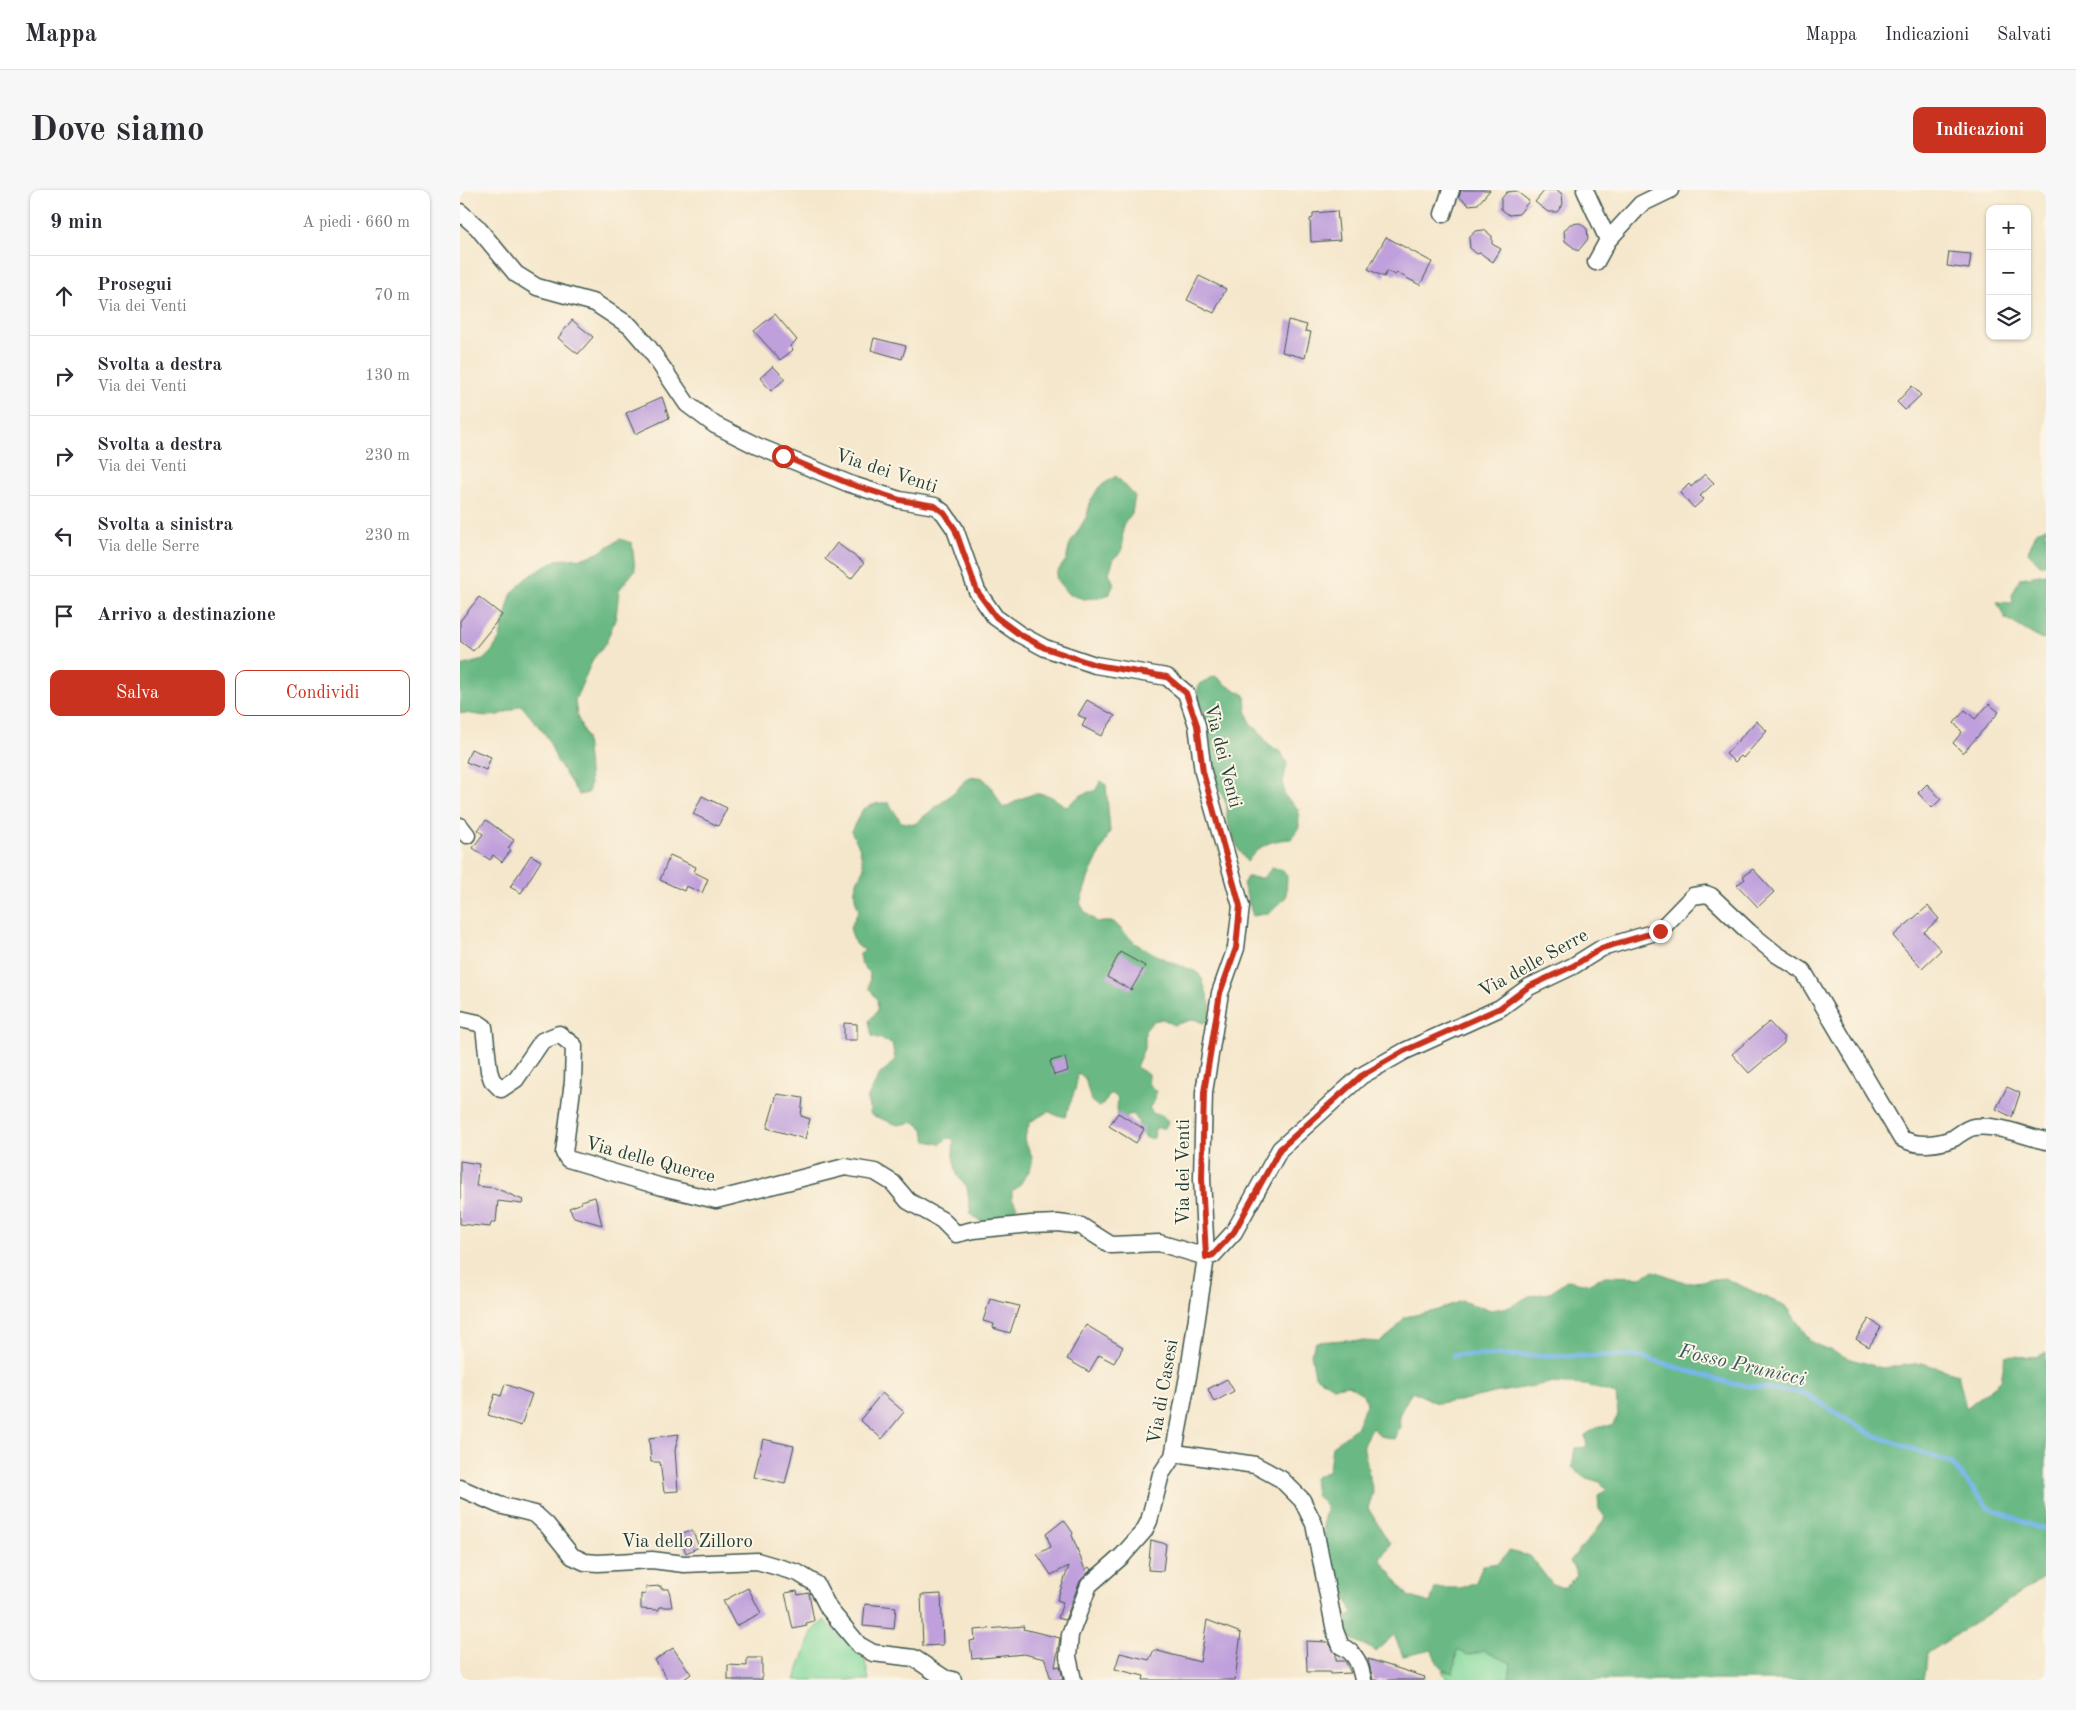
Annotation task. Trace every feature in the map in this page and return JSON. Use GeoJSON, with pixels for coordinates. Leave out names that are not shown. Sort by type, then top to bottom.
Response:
{"type":"FeatureCollection","features":[{"type":"Feature","properties":{"kind":"street"},"geometry":{"type":"LineString","coordinates":[[1443,214],[1451,190]]}},
{"type":"Feature","properties":{"kind":"street"},"geometry":{"type":"LineString","coordinates":[[1585,190],[1608,240]]}},
{"type":"Feature","properties":{"kind":"street"},"geometry":{"type":"LineString","coordinates":[[1596,262],[1608,240],[1641,204],[1670,190]]}},
{"type":"Feature","properties":{"kind":"street","name":"Via dei Venti"},"geometry":{"type":"LineString","coordinates":[[460,212],[477,227],[516,274],[536,287],[595,304],[630,326],[650,348],[687,404],[715,425],[757,446],[850,484],[900,500],[935,506],[944,513],[955,529],[977,591],[996,617],[1019,634],[1045,648],[1096,665],[1167,677],[1186,693],[1197,725],[1203,772],[1240,906],[1236,948],[1220,993],[1204,1092],[1202,1178],[1206,1257]]}},
{"type":"Feature","properties":{"kind":"street","name":"Via delle Serre"},"geometry":{"type":"LineString","coordinates":[[1206,1257],[1213,1255],[1234,1232],[1280,1149],[1361,1076],[1404,1051],[1500,1008],[1528,987],[1573,966],[1602,948],[1660,931],[1693,896],[1706,894],[1711,896],[1749,932],[1776,954],[1803,971],[1902,1138],[1910,1143],[1924,1144],[1951,1139],[1972,1127],[1992,1127],[2046,1141]]}},
{"type":"Feature","properties":{"kind":"street","name":"Via delle Querce"},"geometry":{"type":"LineString","coordinates":[[460,1019],[478,1023],[484,1027],[489,1071],[492,1080],[501,1089],[516,1079],[542,1041],[559,1034],[574,1046],[573,1081],[564,1153],[568,1159],[662,1187],[716,1200],[845,1167],[875,1172],[893,1183],[908,1201],[942,1220],[956,1234],[973,1230],[1058,1223],[1081,1226],[1111,1245],[1159,1243],[1206,1257]]}},
{"type":"Feature","properties":{"kind":"street","name":"Via di Casesi"},"geometry":{"type":"LineString","coordinates":[[1073,1680],[1068,1657],[1070,1635],[1089,1585],[1122,1556],[1144,1531],[1149,1521],[1161,1474],[1173,1456],[1189,1371],[1206,1257]]}},
{"type":"Feature","properties":{"kind":"street"},"geometry":{"type":"LineString","coordinates":[[1173,1456],[1182,1454],[1255,1465],[1281,1478],[1302,1500],[1314,1524],[1335,1630],[1341,1646],[1351,1651],[1359,1664],[1362,1680]]}},
{"type":"Feature","properties":{"kind":"street","name":"Via dello Zilloro"},"geometry":{"type":"LineString","coordinates":[[460,1488],[499,1505],[535,1514],[547,1525],[572,1556],[585,1562],[652,1560],[684,1564],[757,1561],[798,1573],[816,1584],[829,1610],[859,1645],[873,1653],[914,1658],[944,1678],[953,1680]]}},
{"type":"Feature","properties":{"kind":"green space"},"geometry":{"type":"Polygon","coordinates":[[[1116,476],[1135,496],[1132,513],[1123,525],[1122,551],[1114,558],[1109,573],[1114,584],[1109,594],[1102,597],[1084,599],[1068,594],[1056,579],[1057,572],[1066,560],[1070,544],[1087,516],[1090,502],[1099,487],[1116,476]]]}},
{"type":"Feature","properties":{"kind":"green space"},"geometry":{"type":"Polygon","coordinates":[[[2046,527],[2046,565],[2040,565],[2028,552],[2037,531],[2046,527]]]}},
{"type":"Feature","properties":{"kind":"green space"},"geometry":{"type":"Polygon","coordinates":[[[620,539],[632,543],[635,570],[619,590],[616,617],[606,643],[593,659],[575,700],[577,716],[586,737],[590,784],[588,793],[579,795],[557,761],[548,738],[521,705],[493,716],[460,713],[460,666],[483,660],[492,651],[499,640],[511,595],[525,579],[556,560],[583,558],[598,553],[620,539]]]}},
{"type":"Feature","properties":{"kind":"green space"},"geometry":{"type":"Polygon","coordinates":[[[2046,574],[2046,640],[2040,639],[2005,618],[1997,602],[2013,603],[2012,595],[2020,578],[2046,574]]]}},
{"type":"Feature","properties":{"kind":"green space"},"geometry":{"type":"Polygon","coordinates":[[[1215,676],[1245,695],[1250,723],[1261,733],[1268,745],[1281,752],[1287,764],[1283,781],[1284,795],[1298,809],[1299,827],[1291,839],[1266,844],[1256,851],[1247,862],[1239,850],[1227,820],[1227,805],[1214,776],[1209,733],[1197,694],[1199,684],[1215,676]]]}},
{"type":"Feature","properties":{"kind":"green space"},"geometry":{"type":"Polygon","coordinates":[[[981,777],[991,787],[1003,808],[1024,797],[1035,794],[1050,796],[1067,807],[1080,796],[1095,791],[1101,781],[1106,785],[1110,831],[1089,876],[1080,903],[1085,912],[1097,922],[1114,922],[1136,944],[1168,961],[1197,972],[1202,979],[1210,1004],[1211,1018],[1203,1023],[1194,1019],[1174,1025],[1163,1019],[1153,1021],[1145,1031],[1145,1046],[1136,1067],[1148,1074],[1148,1083],[1156,1091],[1155,1100],[1149,1108],[1154,1114],[1162,1115],[1168,1122],[1165,1128],[1155,1128],[1154,1138],[1148,1139],[1144,1136],[1133,1114],[1126,1116],[1127,1123],[1116,1121],[1118,1098],[1111,1093],[1099,1107],[1091,1101],[1085,1078],[1078,1074],[1075,1090],[1065,1117],[1049,1111],[1030,1122],[1024,1140],[1032,1162],[1029,1171],[1020,1185],[1012,1191],[1012,1198],[1017,1207],[1013,1215],[1001,1220],[983,1223],[971,1215],[967,1187],[957,1175],[953,1156],[954,1139],[947,1138],[941,1144],[927,1141],[923,1129],[915,1122],[898,1125],[871,1115],[867,1099],[880,1074],[895,1059],[892,1043],[872,1036],[869,1021],[878,1010],[877,999],[869,988],[870,973],[861,964],[859,955],[865,950],[855,944],[850,928],[859,910],[855,899],[855,889],[864,868],[859,846],[851,831],[863,809],[878,803],[889,803],[901,822],[915,824],[949,796],[967,778],[981,777]]]}},
{"type":"Feature","properties":{"kind":"green space"},"geometry":{"type":"Polygon","coordinates":[[[1272,868],[1281,869],[1287,876],[1286,897],[1270,913],[1253,916],[1243,884],[1247,877],[1263,878],[1272,868]]]}},
{"type":"Feature","properties":{"kind":"green space"},"geometry":{"type":"Polygon","coordinates":[[[1654,1271],[1687,1283],[1724,1278],[1787,1307],[1811,1342],[1848,1358],[1882,1368],[1922,1363],[1958,1374],[1966,1408],[2001,1381],[2005,1356],[2035,1357],[2046,1353],[2046,1576],[1928,1653],[1923,1680],[1509,1680],[1511,1663],[1484,1651],[1468,1655],[1457,1650],[1453,1673],[1439,1665],[1432,1650],[1403,1656],[1394,1635],[1376,1651],[1338,1632],[1340,1620],[1353,1614],[1326,1548],[1323,1521],[1327,1507],[1316,1495],[1314,1478],[1329,1470],[1332,1446],[1356,1428],[1367,1402],[1362,1394],[1349,1385],[1333,1387],[1315,1376],[1311,1353],[1316,1342],[1344,1340],[1380,1342],[1393,1332],[1405,1317],[1435,1311],[1461,1301],[1491,1310],[1510,1307],[1529,1296],[1550,1293],[1568,1280],[1587,1284],[1605,1276],[1641,1277],[1654,1271]],[[1550,1383],[1459,1401],[1437,1403],[1412,1391],[1399,1415],[1400,1427],[1394,1439],[1381,1436],[1372,1428],[1363,1445],[1373,1493],[1368,1508],[1390,1544],[1380,1559],[1408,1596],[1430,1603],[1435,1588],[1460,1588],[1476,1582],[1483,1565],[1499,1563],[1509,1551],[1530,1556],[1552,1584],[1564,1588],[1577,1575],[1570,1561],[1600,1526],[1605,1517],[1599,1509],[1598,1495],[1607,1490],[1600,1482],[1583,1477],[1572,1467],[1575,1448],[1587,1447],[1585,1435],[1600,1426],[1612,1426],[1618,1415],[1616,1394],[1585,1385],[1550,1383]]]}},
{"type":"Feature","properties":{"kind":"green space"},"geometry":{"type":"Polygon","coordinates":[[[824,1620],[865,1660],[869,1680],[795,1680],[812,1632],[824,1620]]]}},
{"type":"Feature","properties":{"kind":"green space"},"geometry":{"type":"Polygon","coordinates":[[[1457,1650],[1468,1655],[1484,1651],[1511,1663],[1509,1680],[1447,1680],[1442,1670],[1453,1673],[1457,1650]]]}},
{"type":"Feature","properties":{"kind":"building"},"geometry":{"type":"Polygon","coordinates":[[[1461,190],[1490,190],[1478,204],[1469,205],[1459,197],[1461,190]]]}},
{"type":"Feature","properties":{"kind":"building"},"geometry":{"type":"Polygon","coordinates":[[[1545,190],[1557,190],[1562,194],[1563,204],[1557,212],[1548,212],[1535,202],[1545,190]]]}},
{"type":"Feature","properties":{"kind":"building"},"geometry":{"type":"Polygon","coordinates":[[[1516,191],[1529,201],[1519,214],[1509,215],[1501,209],[1501,199],[1507,192],[1516,191]]]}},
{"type":"Feature","properties":{"kind":"building"},"geometry":{"type":"Polygon","coordinates":[[[1337,211],[1340,240],[1311,242],[1310,219],[1313,218],[1313,213],[1337,211]]]}},
{"type":"Feature","properties":{"kind":"building"},"geometry":{"type":"Polygon","coordinates":[[[1580,223],[1587,229],[1588,239],[1578,251],[1565,241],[1564,231],[1570,224],[1580,223]]]}},
{"type":"Feature","properties":{"kind":"building"},"geometry":{"type":"Polygon","coordinates":[[[1484,230],[1492,236],[1492,244],[1501,249],[1493,262],[1470,248],[1469,238],[1475,231],[1484,230]]]}},
{"type":"Feature","properties":{"kind":"building"},"geometry":{"type":"Polygon","coordinates":[[[1386,237],[1432,262],[1420,285],[1397,273],[1395,275],[1387,271],[1384,277],[1368,269],[1386,237]]]}},
{"type":"Feature","properties":{"kind":"building"},"geometry":{"type":"Polygon","coordinates":[[[1949,252],[1971,254],[1969,269],[1947,266],[1949,252]]]}},
{"type":"Feature","properties":{"kind":"building"},"geometry":{"type":"Polygon","coordinates":[[[1199,276],[1226,289],[1214,313],[1187,300],[1199,276]]]}},
{"type":"Feature","properties":{"kind":"building"},"geometry":{"type":"Polygon","coordinates":[[[775,314],[797,340],[790,346],[793,350],[780,360],[754,331],[775,314]]]}},
{"type":"Feature","properties":{"kind":"building"},"geometry":{"type":"Polygon","coordinates":[[[572,320],[593,337],[578,354],[558,338],[572,320]]]}},
{"type":"Feature","properties":{"kind":"building"},"geometry":{"type":"Polygon","coordinates":[[[1288,320],[1307,325],[1305,331],[1311,332],[1305,358],[1282,352],[1288,320]]]}},
{"type":"Feature","properties":{"kind":"building"},"geometry":{"type":"Polygon","coordinates":[[[874,338],[906,346],[902,359],[871,350],[874,338]]]}},
{"type":"Feature","properties":{"kind":"building"},"geometry":{"type":"Polygon","coordinates":[[[773,366],[785,379],[771,391],[760,378],[773,366]]]}},
{"type":"Feature","properties":{"kind":"building"},"geometry":{"type":"Polygon","coordinates":[[[1912,386],[1921,395],[1905,410],[1897,402],[1912,386]]]}},
{"type":"Feature","properties":{"kind":"building"},"geometry":{"type":"Polygon","coordinates":[[[662,397],[669,418],[635,434],[626,413],[662,397]]]}},
{"type":"Feature","properties":{"kind":"building"},"geometry":{"type":"Polygon","coordinates":[[[1705,474],[1714,483],[1700,496],[1704,499],[1694,508],[1680,493],[1689,484],[1691,487],[1705,474]]]}},
{"type":"Feature","properties":{"kind":"building"},"geometry":{"type":"Polygon","coordinates":[[[837,543],[864,563],[851,579],[825,559],[837,543]]]}},
{"type":"Feature","properties":{"kind":"building"},"geometry":{"type":"Polygon","coordinates":[[[479,597],[502,615],[473,651],[460,641],[460,621],[479,597]]]}},
{"type":"Feature","properties":{"kind":"building"},"geometry":{"type":"Polygon","coordinates":[[[1087,700],[1115,716],[1101,736],[1082,726],[1086,719],[1078,715],[1087,700]]]}},
{"type":"Feature","properties":{"kind":"building"},"geometry":{"type":"Polygon","coordinates":[[[1989,704],[1999,712],[1963,753],[1953,743],[1962,732],[1954,723],[1965,710],[1975,719],[1989,704]]]}},
{"type":"Feature","properties":{"kind":"building"},"geometry":{"type":"Polygon","coordinates":[[[1756,721],[1767,731],[1743,758],[1741,756],[1735,762],[1726,754],[1756,721]]]}},
{"type":"Feature","properties":{"kind":"building"},"geometry":{"type":"Polygon","coordinates":[[[471,749],[491,757],[486,770],[466,762],[471,749]]]}},
{"type":"Feature","properties":{"kind":"building"},"geometry":{"type":"Polygon","coordinates":[[[1927,784],[1941,799],[1932,808],[1918,793],[1927,784]]]}},
{"type":"Feature","properties":{"kind":"building"},"geometry":{"type":"Polygon","coordinates":[[[702,796],[727,808],[718,826],[693,814],[702,796]]]}},
{"type":"Feature","properties":{"kind":"building"},"geometry":{"type":"Polygon","coordinates":[[[486,820],[514,840],[508,848],[511,850],[502,862],[493,855],[490,860],[473,848],[483,834],[478,830],[486,820]]]}},
{"type":"Feature","properties":{"kind":"building"},"geometry":{"type":"Polygon","coordinates":[[[531,855],[541,861],[521,893],[510,887],[531,855]]]}},
{"type":"Feature","properties":{"kind":"building"},"geometry":{"type":"Polygon","coordinates":[[[670,855],[696,867],[694,872],[708,879],[702,893],[686,886],[684,891],[660,880],[670,855]]]}},
{"type":"Feature","properties":{"kind":"building"},"geometry":{"type":"Polygon","coordinates":[[[1753,869],[1774,892],[1758,907],[1737,885],[1745,879],[1743,876],[1753,869]]]}},
{"type":"Feature","properties":{"kind":"building"},"geometry":{"type":"Polygon","coordinates":[[[1928,906],[1939,919],[1924,932],[1941,950],[1922,968],[1893,936],[1928,906]]]}},
{"type":"Feature","properties":{"kind":"building"},"geometry":{"type":"Polygon","coordinates":[[[1120,952],[1145,966],[1131,990],[1107,977],[1120,952]]]}},
{"type":"Feature","properties":{"kind":"building"},"geometry":{"type":"Polygon","coordinates":[[[1769,1022],[1784,1038],[1784,1043],[1749,1073],[1732,1054],[1769,1022]]]}},
{"type":"Feature","properties":{"kind":"building"},"geometry":{"type":"Polygon","coordinates":[[[844,1023],[857,1024],[857,1040],[844,1040],[844,1023]]]}},
{"type":"Feature","properties":{"kind":"building"},"geometry":{"type":"Polygon","coordinates":[[[1065,1057],[1068,1071],[1054,1075],[1050,1061],[1065,1057]]]}},
{"type":"Feature","properties":{"kind":"building"},"geometry":{"type":"Polygon","coordinates":[[[2007,1087],[2020,1093],[2012,1117],[1996,1109],[2007,1087]]]}},
{"type":"Feature","properties":{"kind":"building"},"geometry":{"type":"Polygon","coordinates":[[[777,1094],[803,1098],[801,1116],[810,1119],[805,1139],[767,1128],[777,1094]]]}},
{"type":"Feature","properties":{"kind":"building"},"geometry":{"type":"Polygon","coordinates":[[[1118,1113],[1144,1129],[1136,1143],[1109,1126],[1118,1113]]]}},
{"type":"Feature","properties":{"kind":"building"},"geometry":{"type":"Polygon","coordinates":[[[460,1161],[479,1164],[476,1186],[495,1188],[523,1200],[522,1204],[498,1201],[496,1222],[491,1222],[490,1227],[460,1224],[460,1161]]]}},
{"type":"Feature","properties":{"kind":"building"},"geometry":{"type":"Polygon","coordinates":[[[595,1197],[602,1225],[574,1217],[569,1208],[582,1203],[581,1201],[595,1197]]]}},
{"type":"Feature","properties":{"kind":"building"},"geometry":{"type":"Polygon","coordinates":[[[990,1299],[1019,1306],[1010,1333],[993,1328],[994,1324],[983,1321],[990,1299]]]}},
{"type":"Feature","properties":{"kind":"building"},"geometry":{"type":"Polygon","coordinates":[[[1869,1319],[1881,1327],[1869,1347],[1856,1339],[1869,1319]]]}},
{"type":"Feature","properties":{"kind":"building"},"geometry":{"type":"Polygon","coordinates":[[[1086,1325],[1123,1347],[1114,1363],[1099,1355],[1089,1372],[1067,1359],[1086,1325]]]}},
{"type":"Feature","properties":{"kind":"building"},"geometry":{"type":"Polygon","coordinates":[[[1227,1379],[1234,1391],[1214,1402],[1208,1389],[1227,1379]]]}},
{"type":"Feature","properties":{"kind":"building"},"geometry":{"type":"Polygon","coordinates":[[[505,1384],[532,1394],[521,1426],[488,1415],[495,1394],[501,1396],[505,1384]]]}},
{"type":"Feature","properties":{"kind":"building"},"geometry":{"type":"Polygon","coordinates":[[[882,1393],[904,1412],[882,1439],[860,1420],[882,1393]]]}},
{"type":"Feature","properties":{"kind":"building"},"geometry":{"type":"Polygon","coordinates":[[[679,1434],[675,1450],[678,1491],[664,1492],[660,1462],[651,1462],[649,1438],[679,1434]]]}},
{"type":"Feature","properties":{"kind":"building"},"geometry":{"type":"Polygon","coordinates":[[[763,1439],[794,1446],[785,1484],[754,1477],[763,1439]]]}},
{"type":"Feature","properties":{"kind":"building"},"geometry":{"type":"Polygon","coordinates":[[[1064,1520],[1073,1533],[1072,1535],[1085,1570],[1089,1567],[1091,1570],[1080,1581],[1065,1620],[1058,1618],[1063,1602],[1057,1600],[1069,1566],[1051,1575],[1037,1554],[1051,1547],[1046,1534],[1064,1520]]]}},
{"type":"Feature","properties":{"kind":"building"},"geometry":{"type":"Polygon","coordinates":[[[692,1530],[699,1547],[686,1553],[679,1534],[692,1530]]]}},
{"type":"Feature","properties":{"kind":"building"},"geometry":{"type":"Polygon","coordinates":[[[1151,1540],[1166,1544],[1163,1571],[1148,1570],[1151,1540]]]}},
{"type":"Feature","properties":{"kind":"building"},"geometry":{"type":"Polygon","coordinates":[[[661,1586],[661,1589],[669,1589],[672,1607],[659,1607],[659,1610],[641,1609],[641,1594],[645,1595],[646,1587],[661,1586]]]}},
{"type":"Feature","properties":{"kind":"building"},"geometry":{"type":"Polygon","coordinates":[[[748,1588],[761,1613],[736,1626],[723,1601],[748,1588]]]}},
{"type":"Feature","properties":{"kind":"building"},"geometry":{"type":"Polygon","coordinates":[[[797,1591],[798,1595],[809,1593],[814,1621],[806,1623],[807,1626],[793,1629],[785,1593],[797,1591]]]}},
{"type":"Feature","properties":{"kind":"building"},"geometry":{"type":"Polygon","coordinates":[[[941,1594],[943,1645],[923,1646],[921,1595],[941,1594]]]}},
{"type":"Feature","properties":{"kind":"building"},"geometry":{"type":"Polygon","coordinates":[[[865,1604],[896,1607],[894,1629],[863,1626],[865,1604]]]}},
{"type":"Feature","properties":{"kind":"building"},"geometry":{"type":"Polygon","coordinates":[[[1207,1620],[1241,1633],[1235,1680],[1143,1680],[1144,1676],[1115,1669],[1120,1653],[1149,1660],[1154,1650],[1200,1662],[1207,1620]]]}},
{"type":"Feature","properties":{"kind":"building"},"geometry":{"type":"Polygon","coordinates":[[[1024,1626],[1023,1629],[1060,1638],[1055,1667],[1060,1666],[1063,1680],[1051,1680],[1045,1659],[1024,1654],[972,1659],[970,1641],[975,1640],[974,1630],[1024,1626]]]}},
{"type":"Feature","properties":{"kind":"building"},"geometry":{"type":"Polygon","coordinates":[[[1306,1641],[1328,1642],[1336,1654],[1336,1661],[1345,1661],[1351,1673],[1307,1672],[1306,1641]]]}},
{"type":"Feature","properties":{"kind":"building"},"geometry":{"type":"Polygon","coordinates":[[[673,1648],[691,1674],[683,1680],[668,1680],[655,1660],[673,1648]]]}},
{"type":"Feature","properties":{"kind":"building"},"geometry":{"type":"Polygon","coordinates":[[[747,1658],[762,1658],[762,1680],[728,1680],[728,1665],[747,1666],[747,1658]]]}},
{"type":"Feature","properties":{"kind":"building"},"geometry":{"type":"Polygon","coordinates":[[[1368,1659],[1425,1677],[1424,1680],[1373,1680],[1368,1659]]]}},
{"type":"Feature","properties":{"kind":"waterway","name":"Fosso Prunicci"},"geometry":{"type":"LineString","coordinates":[[1453,1355],[1638,1356],[1733,1384],[1804,1393],[1871,1434],[1951,1463],[1988,1507],[2036,1527],[2046,1528]]}},
{"type":"Feature","properties":{"kind":"route"},"geometry":{"type":"LineString","coordinates":[[783,456],[850,484],[900,500],[935,506],[944,513],[955,529],[977,591],[996,617],[1019,634],[1045,648],[1096,665],[1167,677],[1186,693],[1197,725],[1203,772],[1240,906],[1236,948],[1220,993],[1204,1092],[1202,1178],[1206,1257],[1213,1255],[1234,1232],[1256,1196],[1280,1149],[1361,1076],[1404,1051],[1500,1008],[1528,987],[1573,966],[1602,948],[1660,931]]}}]}
